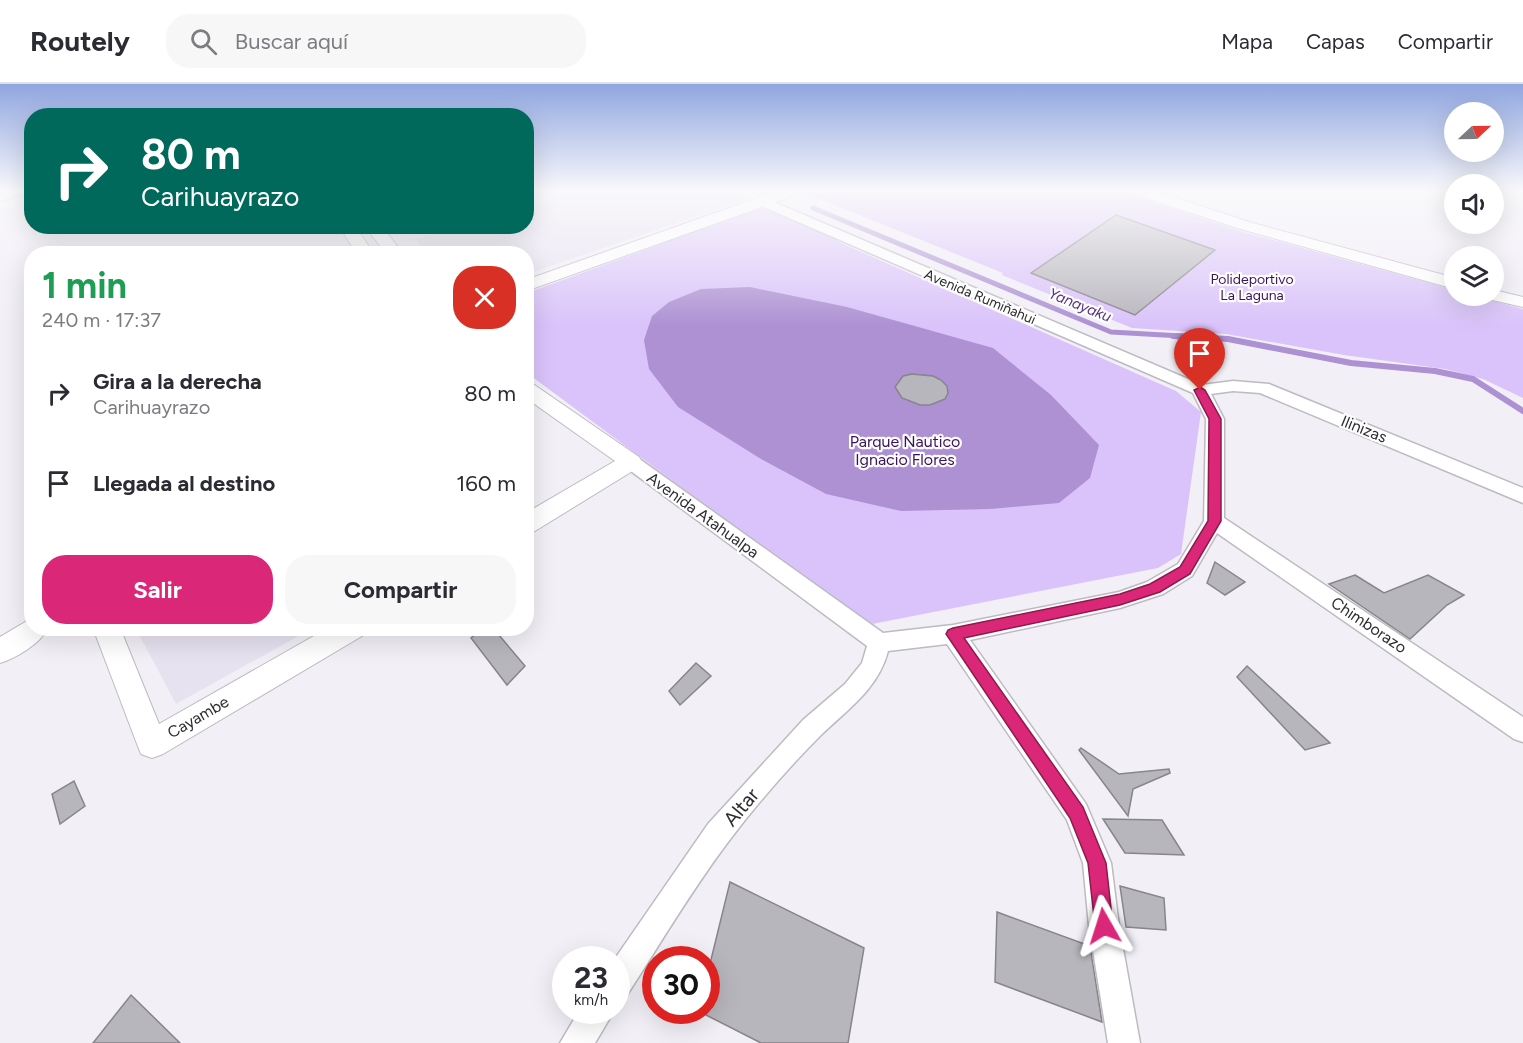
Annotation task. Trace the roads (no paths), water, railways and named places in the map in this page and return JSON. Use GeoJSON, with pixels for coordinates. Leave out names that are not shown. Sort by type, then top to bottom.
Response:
{"type":"FeatureCollection","features":[{"type":"Feature","properties":{"kind":"street"},"geometry":{"type":"LineString","coordinates":[[534,283],[665,236]]}},
{"type":"Feature","properties":{"kind":"street","name":"Avenida Rumiñahui"},"geometry":{"type":"LineString","coordinates":[[846,236],[1200,390]]}},
{"type":"Feature","properties":{"kind":"street"},"geometry":{"type":"LineString","coordinates":[[1281,236],[1444,281]]}},
{"type":"Feature","properties":{"kind":"street"},"geometry":{"type":"LineString","coordinates":[[1504,297],[1523,302]]}},
{"type":"Feature","properties":{"kind":"street","name":"Ilinizas"},"geometry":{"type":"LineString","coordinates":[[1200,390],[1233,386],[1263,388],[1523,496]]}},
{"type":"Feature","properties":{"kind":"street"},"geometry":{"type":"LineString","coordinates":[[879,643],[953,634],[1120,600],[1155,588],[1185,570],[1214,521],[1215,419],[1200,390]]}},
{"type":"Feature","properties":{"kind":"street","name":"Avenida Atahualpa"},"geometry":{"type":"LineString","coordinates":[[534,394],[879,643]]}},
{"type":"Feature","properties":{"kind":"street"},"geometry":{"type":"LineString","coordinates":[[534,520],[631,462]]}},
{"type":"Feature","properties":{"kind":"street","name":"Chimborazo"},"geometry":{"type":"LineString","coordinates":[[1214,521],[1523,731]]}},
{"type":"Feature","properties":{"kind":"street"},"geometry":{"type":"LineString","coordinates":[[953,634],[1077,813],[1097,863],[1104,926],[1124,1043]]}},
{"type":"Feature","properties":{"kind":"street"},"geometry":{"type":"LineString","coordinates":[[0,652],[24,636]]}},
{"type":"Feature","properties":{"kind":"street","name":"Cayambe"},"geometry":{"type":"LineString","coordinates":[[109,636],[152,744],[338,636]]}},
{"type":"Feature","properties":{"kind":"street","name":"Altar"},"geometry":{"type":"LineString","coordinates":[[630,963],[718,834],[771,771],[853,690],[872,667],[879,643]]}},
{"type":"Feature","properties":{"kind":"street"},"geometry":{"type":"LineString","coordinates":[[576,1043],[589,1024]]}},
{"type":"Feature","properties":{"kind":"waterway","name":"Yanayaku"},"geometry":{"type":"LineString","coordinates":[[880,236],[1111,332],[1199,337]]}},
{"type":"Feature","properties":{"kind":"waterway","name":"Yanayaku"},"geometry":{"type":"LineString","coordinates":[[1173,336],[1228,339],[1351,363],[1435,371],[1473,379],[1523,411]]}},
{"type":"Feature","properties":{"kind":"park label","name":"Polideportivo La Laguna"},"geometry":{"type":"Point","coordinates":[1252,288]}},
{"type":"Feature","properties":{"kind":"park label","name":"Parque Nautico Ignacio Flores"},"geometry":{"type":"Point","coordinates":[905,450]}}]}
